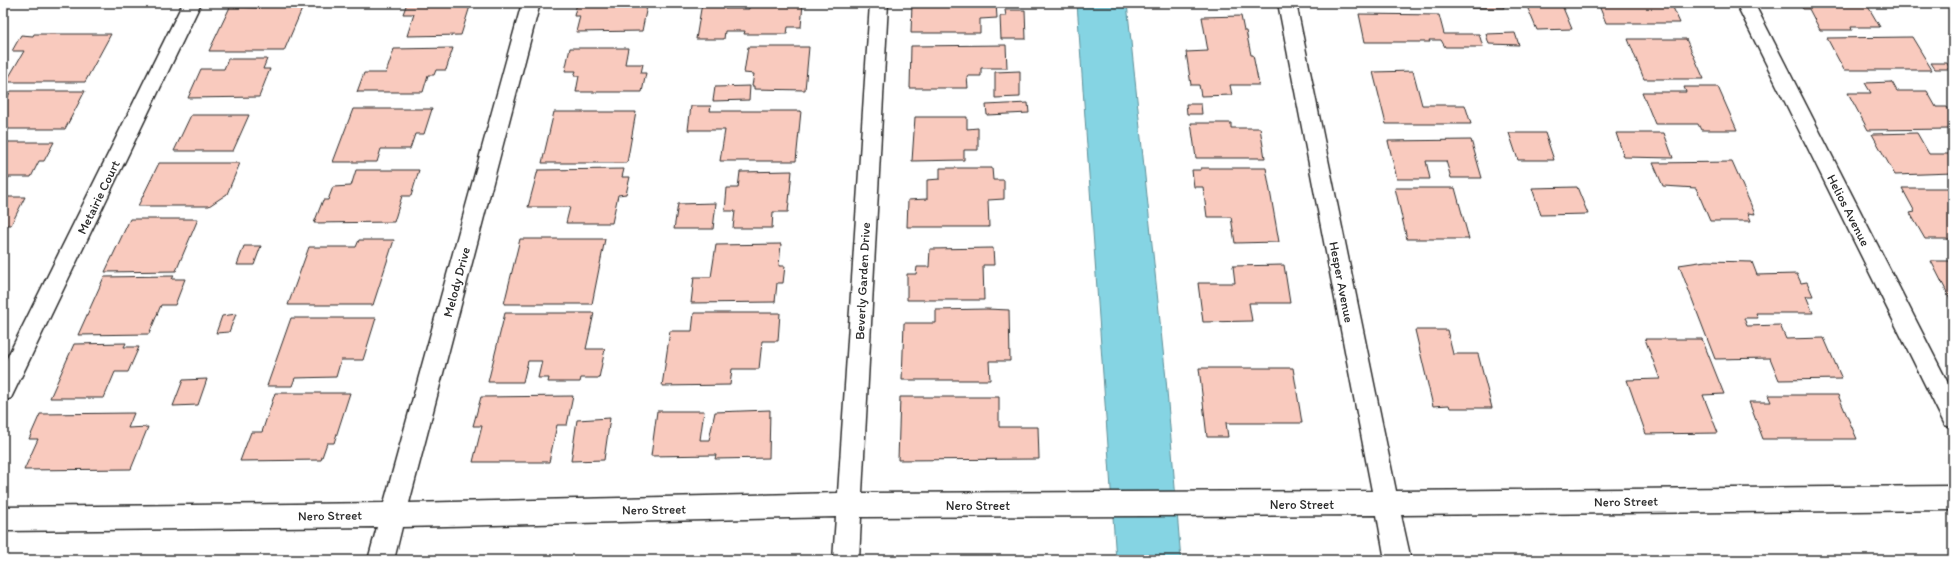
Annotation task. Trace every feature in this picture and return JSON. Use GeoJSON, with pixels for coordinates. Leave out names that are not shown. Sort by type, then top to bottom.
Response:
{"type":"FeatureCollection","features":[{"type":"Feature","properties":{"kind":"street","name":"Metairie Court"},"geometry":{"type":"LineString","coordinates":[[3,390],[192,3]]}},
{"type":"Feature","properties":{"kind":"street","name":"Melody Drive"},"geometry":{"type":"LineString","coordinates":[[381,560],[531,3]]}},
{"type":"Feature","properties":{"kind":"street","name":"Beverly Garden Drive"},"geometry":{"type":"LineString","coordinates":[[846,560],[879,3]]}},
{"type":"Feature","properties":{"kind":"street","name":"Hesper Avenue"},"geometry":{"type":"LineString","coordinates":[[1287,3],[1398,560]]}},
{"type":"Feature","properties":{"kind":"street","name":"Helios Avenue"},"geometry":{"type":"LineString","coordinates":[[1745,3],[1953,417]]}},
{"type":"Feature","properties":{"kind":"street","name":"Nero Street"},"geometry":{"type":"LineString","coordinates":[[3,519],[393,515],[849,505],[1387,503],[1953,498]]}},
{"type":"Feature","properties":{"kind":"water"},"geometry":{"type":"Polygon","coordinates":[[[1077,3],[1127,3],[1166,379],[1181,560],[1116,560],[1077,3]]]}},
{"type":"Feature","properties":{"kind":"building"},"geometry":{"type":"Polygon","coordinates":[[[262,3],[300,3],[298,9],[302,9],[284,51],[209,51],[230,7],[260,8],[262,3]]]}},
{"type":"Feature","properties":{"kind":"building"},"geometry":{"type":"Polygon","coordinates":[[[407,3],[471,3],[461,35],[407,36],[414,14],[403,14],[407,3]]]}},
{"type":"Feature","properties":{"kind":"building"},"geometry":{"type":"Polygon","coordinates":[[[577,3],[645,3],[645,6],[647,6],[642,31],[576,32],[580,16],[574,16],[577,3]]]}},
{"type":"Feature","properties":{"kind":"building"},"geometry":{"type":"Polygon","coordinates":[[[702,3],[726,3],[725,9],[749,9],[749,3],[803,3],[801,27],[788,27],[787,34],[744,34],[745,31],[725,31],[724,39],[696,39],[702,3]]]}},
{"type":"Feature","properties":{"kind":"building"},"geometry":{"type":"Polygon","coordinates":[[[912,3],[996,3],[997,18],[980,19],[980,33],[911,33],[912,3]]]}},
{"type":"Feature","properties":{"kind":"building"},"geometry":{"type":"Polygon","coordinates":[[[1441,3],[1466,3],[1467,6],[1442,6],[1441,3]]]}},
{"type":"Feature","properties":{"kind":"building"},"geometry":{"type":"Polygon","coordinates":[[[1470,3],[1502,3],[1504,8],[1471,8],[1470,3]]]}},
{"type":"Feature","properties":{"kind":"building"},"geometry":{"type":"Polygon","coordinates":[[[1561,3],[1572,29],[1537,30],[1526,4],[1561,3]]]}},
{"type":"Feature","properties":{"kind":"building"},"geometry":{"type":"Polygon","coordinates":[[[1598,3],[1671,3],[1680,23],[1606,23],[1598,3]]]}},
{"type":"Feature","properties":{"kind":"building"},"geometry":{"type":"Polygon","coordinates":[[[1799,3],[1866,3],[1880,27],[1851,27],[1852,30],[1820,30],[1809,9],[1803,9],[1799,3]]]}},
{"type":"Feature","properties":{"kind":"building"},"geometry":{"type":"Polygon","coordinates":[[[1005,10],[1025,10],[1026,39],[1001,39],[1000,16],[1006,16],[1005,10]]]}},
{"type":"Feature","properties":{"kind":"building"},"geometry":{"type":"Polygon","coordinates":[[[1359,14],[1439,15],[1444,34],[1479,34],[1483,47],[1445,47],[1441,40],[1429,40],[1430,42],[1365,42],[1359,14]]]}},
{"type":"Feature","properties":{"kind":"building"},"geometry":{"type":"Polygon","coordinates":[[[1241,16],[1251,55],[1253,55],[1259,85],[1230,85],[1232,95],[1201,96],[1199,85],[1191,85],[1186,52],[1208,51],[1202,17],[1241,16]]]}},
{"type":"Feature","properties":{"kind":"building"},"geometry":{"type":"Polygon","coordinates":[[[1515,33],[1519,45],[1489,44],[1486,34],[1515,33]]]}},
{"type":"Feature","properties":{"kind":"building"},"geometry":{"type":"Polygon","coordinates":[[[34,34],[111,34],[85,82],[6,82],[24,51],[12,51],[21,35],[33,36],[34,34]]]}},
{"type":"Feature","properties":{"kind":"building"},"geometry":{"type":"Polygon","coordinates":[[[1912,37],[1932,70],[1844,70],[1827,38],[1912,37]]]}},
{"type":"Feature","properties":{"kind":"building"},"geometry":{"type":"Polygon","coordinates":[[[1628,39],[1686,39],[1704,79],[1644,79],[1628,39]]]}},
{"type":"Feature","properties":{"kind":"building"},"geometry":{"type":"Polygon","coordinates":[[[1006,45],[1007,68],[981,68],[981,76],[967,76],[968,88],[910,88],[911,46],[1006,45]]]}},
{"type":"Feature","properties":{"kind":"building"},"geometry":{"type":"Polygon","coordinates":[[[748,47],[809,47],[805,90],[754,89],[754,86],[752,86],[754,74],[744,73],[748,47]]]}},
{"type":"Feature","properties":{"kind":"building"},"geometry":{"type":"Polygon","coordinates":[[[453,48],[446,70],[436,70],[434,75],[428,75],[423,92],[357,92],[364,73],[386,73],[394,49],[453,48]]]}},
{"type":"Feature","properties":{"kind":"building"},"geometry":{"type":"Polygon","coordinates":[[[570,48],[628,48],[625,64],[643,64],[641,73],[646,73],[642,92],[576,92],[579,76],[574,76],[576,71],[565,71],[570,48]]]}},
{"type":"Feature","properties":{"kind":"building"},"geometry":{"type":"Polygon","coordinates":[[[228,59],[267,59],[263,69],[270,69],[259,97],[188,98],[201,69],[224,69],[228,59]]]}},
{"type":"Feature","properties":{"kind":"building"},"geometry":{"type":"Polygon","coordinates":[[[1931,63],[1947,63],[1950,69],[1935,69],[1931,63]]]}},
{"type":"Feature","properties":{"kind":"building"},"geometry":{"type":"Polygon","coordinates":[[[1020,71],[1020,97],[995,98],[995,72],[1020,71]]]}},
{"type":"Feature","properties":{"kind":"building"},"geometry":{"type":"Polygon","coordinates":[[[1413,71],[1422,105],[1465,105],[1471,124],[1386,124],[1373,72],[1413,71]]]}},
{"type":"Feature","properties":{"kind":"building"},"geometry":{"type":"Polygon","coordinates":[[[1892,82],[1897,91],[1927,91],[1936,107],[1947,107],[1953,117],[1953,127],[1949,127],[1950,129],[1868,130],[1848,93],[1871,93],[1865,83],[1892,82]]]}},
{"type":"Feature","properties":{"kind":"building"},"geometry":{"type":"Polygon","coordinates":[[[750,86],[749,100],[713,101],[715,87],[750,86]]]}},
{"type":"Feature","properties":{"kind":"building"},"geometry":{"type":"Polygon","coordinates":[[[1684,87],[1718,87],[1737,130],[1701,130],[1698,124],[1655,124],[1642,92],[1686,92],[1684,87]]]}},
{"type":"Feature","properties":{"kind":"building"},"geometry":{"type":"Polygon","coordinates":[[[11,91],[85,91],[65,129],[3,129],[3,105],[11,91]]]}},
{"type":"Feature","properties":{"kind":"building"},"geometry":{"type":"Polygon","coordinates":[[[1028,103],[1029,113],[987,115],[986,105],[1028,103]]]}},
{"type":"Feature","properties":{"kind":"building"},"geometry":{"type":"Polygon","coordinates":[[[1186,104],[1201,104],[1202,114],[1187,114],[1186,104]]]}},
{"type":"Feature","properties":{"kind":"building"},"geometry":{"type":"Polygon","coordinates":[[[691,106],[711,106],[710,111],[801,111],[796,161],[720,161],[725,130],[688,130],[691,106]]]}},
{"type":"Feature","properties":{"kind":"building"},"geometry":{"type":"Polygon","coordinates":[[[353,109],[432,109],[424,134],[415,134],[410,149],[381,149],[377,162],[333,162],[353,109]]]}},
{"type":"Feature","properties":{"kind":"building"},"geometry":{"type":"Polygon","coordinates":[[[554,112],[636,112],[627,163],[542,163],[554,112]]]}},
{"type":"Feature","properties":{"kind":"building"},"geometry":{"type":"Polygon","coordinates":[[[191,115],[249,115],[233,151],[174,151],[191,115]]]}},
{"type":"Feature","properties":{"kind":"building"},"geometry":{"type":"Polygon","coordinates":[[[915,117],[967,117],[967,129],[978,128],[978,150],[964,150],[964,160],[912,161],[915,117]]]}},
{"type":"Feature","properties":{"kind":"building"},"geometry":{"type":"Polygon","coordinates":[[[1191,123],[1231,123],[1231,128],[1260,128],[1265,158],[1196,158],[1191,123]]]}},
{"type":"Feature","properties":{"kind":"building"},"geometry":{"type":"Polygon","coordinates":[[[1509,133],[1545,133],[1554,160],[1518,160],[1509,133]]]}},
{"type":"Feature","properties":{"kind":"building"},"geometry":{"type":"Polygon","coordinates":[[[1616,133],[1664,133],[1673,158],[1624,157],[1616,133]]]}},
{"type":"Feature","properties":{"kind":"building"},"geometry":{"type":"Polygon","coordinates":[[[1917,133],[1929,154],[1953,154],[1953,173],[1895,175],[1872,134],[1917,133]]]}},
{"type":"Feature","properties":{"kind":"building"},"geometry":{"type":"Polygon","coordinates":[[[1471,140],[1482,178],[1451,178],[1446,161],[1426,161],[1430,179],[1397,179],[1388,141],[1471,140]]]}},
{"type":"Feature","properties":{"kind":"building"},"geometry":{"type":"Polygon","coordinates":[[[3,142],[54,142],[44,161],[39,161],[31,177],[9,177],[3,187],[3,142]]]}},
{"type":"Feature","properties":{"kind":"building"},"geometry":{"type":"Polygon","coordinates":[[[1732,162],[1755,214],[1748,213],[1751,221],[1710,221],[1696,188],[1663,186],[1653,163],[1732,162]]]}},
{"type":"Feature","properties":{"kind":"building"},"geometry":{"type":"Polygon","coordinates":[[[159,163],[240,163],[227,194],[209,206],[138,206],[159,163]]]}},
{"type":"Feature","properties":{"kind":"building"},"geometry":{"type":"Polygon","coordinates":[[[940,168],[992,168],[993,180],[1004,180],[1004,199],[988,200],[989,227],[907,227],[908,200],[927,199],[927,180],[940,179],[940,168]]]}},
{"type":"Feature","properties":{"kind":"building"},"geometry":{"type":"Polygon","coordinates":[[[1201,168],[1266,168],[1279,242],[1235,243],[1231,217],[1207,217],[1203,187],[1194,187],[1192,170],[1201,170],[1201,168]]]}},
{"type":"Feature","properties":{"kind":"building"},"geometry":{"type":"Polygon","coordinates":[[[624,169],[622,177],[630,177],[626,194],[618,195],[612,223],[566,223],[570,207],[528,207],[538,170],[624,169]]]}},
{"type":"Feature","properties":{"kind":"building"},"geometry":{"type":"Polygon","coordinates":[[[356,170],[419,170],[411,196],[402,196],[394,222],[314,223],[323,200],[328,200],[333,187],[351,186],[356,170]]]}},
{"type":"Feature","properties":{"kind":"building"},"geometry":{"type":"Polygon","coordinates":[[[792,171],[788,212],[773,212],[772,228],[733,228],[735,211],[725,211],[727,188],[738,188],[740,172],[792,171]]]}},
{"type":"Feature","properties":{"kind":"building"},"geometry":{"type":"Polygon","coordinates":[[[1577,187],[1588,214],[1541,215],[1532,188],[1577,187]]]}},
{"type":"Feature","properties":{"kind":"building"},"geometry":{"type":"Polygon","coordinates":[[[1395,188],[1455,188],[1469,239],[1407,239],[1395,188]]]}},
{"type":"Feature","properties":{"kind":"building"},"geometry":{"type":"Polygon","coordinates":[[[1902,188],[1953,188],[1953,239],[1925,239],[1910,213],[1915,212],[1902,188]]]}},
{"type":"Feature","properties":{"kind":"building"},"geometry":{"type":"Polygon","coordinates":[[[3,197],[25,197],[11,225],[3,225],[3,197]]]}},
{"type":"Feature","properties":{"kind":"building"},"geometry":{"type":"Polygon","coordinates":[[[716,203],[713,229],[674,229],[678,204],[716,203]]]}},
{"type":"Feature","properties":{"kind":"building"},"geometry":{"type":"Polygon","coordinates":[[[130,219],[198,219],[176,271],[105,272],[130,219]]]}},
{"type":"Feature","properties":{"kind":"building"},"geometry":{"type":"Polygon","coordinates":[[[520,239],[605,239],[592,304],[504,304],[520,239]]]}},
{"type":"Feature","properties":{"kind":"building"},"geometry":{"type":"Polygon","coordinates":[[[359,240],[394,240],[373,305],[288,305],[309,247],[356,247],[359,240]]]}},
{"type":"Feature","properties":{"kind":"building"},"geometry":{"type":"Polygon","coordinates":[[[781,244],[779,266],[785,266],[783,283],[777,283],[775,302],[691,303],[694,277],[711,277],[716,245],[781,244]]]}},
{"type":"Feature","properties":{"kind":"building"},"geometry":{"type":"Polygon","coordinates":[[[244,246],[261,246],[254,265],[237,265],[244,246]]]}},
{"type":"Feature","properties":{"kind":"building"},"geometry":{"type":"Polygon","coordinates":[[[993,248],[994,265],[983,265],[984,300],[907,300],[907,274],[916,274],[917,267],[929,267],[930,249],[993,248]]]}},
{"type":"Feature","properties":{"kind":"building"},"geometry":{"type":"Polygon","coordinates":[[[1706,261],[1752,262],[1757,275],[1797,274],[1801,283],[1807,282],[1813,296],[1806,296],[1813,313],[1756,313],[1758,318],[1744,318],[1747,326],[1780,325],[1786,339],[1824,338],[1842,379],[1779,380],[1770,358],[1715,359],[1679,265],[1706,261]]]}},
{"type":"Feature","properties":{"kind":"building"},"geometry":{"type":"Polygon","coordinates":[[[1931,261],[1953,261],[1953,304],[1931,261]]]}},
{"type":"Feature","properties":{"kind":"building"},"geometry":{"type":"Polygon","coordinates":[[[1284,265],[1290,303],[1249,303],[1252,321],[1203,322],[1198,283],[1235,283],[1233,266],[1284,265]]]}},
{"type":"Feature","properties":{"kind":"building"},"geometry":{"type":"Polygon","coordinates":[[[174,276],[172,279],[185,279],[175,305],[161,305],[149,334],[78,335],[104,277],[174,276]]]}},
{"type":"Feature","properties":{"kind":"building"},"geometry":{"type":"Polygon","coordinates":[[[936,310],[1009,310],[1010,361],[989,361],[990,380],[902,380],[904,323],[936,323],[936,310]]]}},
{"type":"Feature","properties":{"kind":"building"},"geometry":{"type":"Polygon","coordinates":[[[505,313],[594,313],[586,349],[605,349],[599,378],[581,378],[580,382],[548,382],[549,378],[538,378],[542,361],[528,361],[523,382],[488,382],[505,313]]]}},
{"type":"Feature","properties":{"kind":"building"},"geometry":{"type":"Polygon","coordinates":[[[694,313],[780,313],[778,341],[762,341],[759,369],[732,369],[730,385],[662,386],[670,331],[692,331],[694,313]]]}},
{"type":"Feature","properties":{"kind":"building"},"geometry":{"type":"Polygon","coordinates":[[[236,314],[229,332],[216,333],[222,316],[236,314]]]}},
{"type":"Feature","properties":{"kind":"building"},"geometry":{"type":"Polygon","coordinates":[[[291,318],[376,318],[363,360],[341,360],[336,377],[295,378],[292,386],[267,386],[291,318]]]}},
{"type":"Feature","properties":{"kind":"building"},"geometry":{"type":"Polygon","coordinates":[[[1415,330],[1447,330],[1453,354],[1478,354],[1492,408],[1450,408],[1449,405],[1433,406],[1415,330]]]}},
{"type":"Feature","properties":{"kind":"building"},"geometry":{"type":"Polygon","coordinates":[[[1645,339],[1702,339],[1724,394],[1703,395],[1718,433],[1646,434],[1627,380],[1660,379],[1645,339]]]}},
{"type":"Feature","properties":{"kind":"building"},"geometry":{"type":"Polygon","coordinates":[[[126,343],[124,347],[139,347],[128,372],[115,372],[104,398],[50,398],[74,344],[126,343]]]}},
{"type":"Feature","properties":{"kind":"building"},"geometry":{"type":"Polygon","coordinates":[[[1199,368],[1293,368],[1302,423],[1226,423],[1228,437],[1207,437],[1199,368]]]}},
{"type":"Feature","properties":{"kind":"building"},"geometry":{"type":"Polygon","coordinates":[[[207,379],[198,405],[173,406],[183,380],[207,379]]]}},
{"type":"Feature","properties":{"kind":"building"},"geometry":{"type":"Polygon","coordinates":[[[275,393],[350,393],[334,443],[327,443],[321,460],[240,461],[251,432],[262,432],[275,393]]]}},
{"type":"Feature","properties":{"kind":"building"},"geometry":{"type":"Polygon","coordinates":[[[1768,395],[1838,395],[1857,439],[1763,439],[1749,402],[1771,402],[1768,395]]]}},
{"type":"Feature","properties":{"kind":"building"},"geometry":{"type":"Polygon","coordinates":[[[573,396],[567,425],[557,425],[549,462],[473,462],[482,426],[473,426],[481,397],[573,396]]]}},
{"type":"Feature","properties":{"kind":"building"},"geometry":{"type":"Polygon","coordinates":[[[900,397],[999,397],[999,427],[1038,427],[1039,459],[898,460],[900,397]]]}},
{"type":"Feature","properties":{"kind":"building"},"geometry":{"type":"Polygon","coordinates":[[[770,410],[769,458],[715,459],[716,455],[651,456],[657,411],[704,411],[700,440],[709,440],[715,412],[770,410]]]}},
{"type":"Feature","properties":{"kind":"building"},"geometry":{"type":"Polygon","coordinates":[[[134,413],[128,428],[148,427],[131,469],[24,470],[38,439],[29,439],[40,414],[134,413]]]}},
{"type":"Feature","properties":{"kind":"building"},"geometry":{"type":"Polygon","coordinates":[[[610,418],[604,460],[571,461],[577,420],[610,418]]]}}]}
